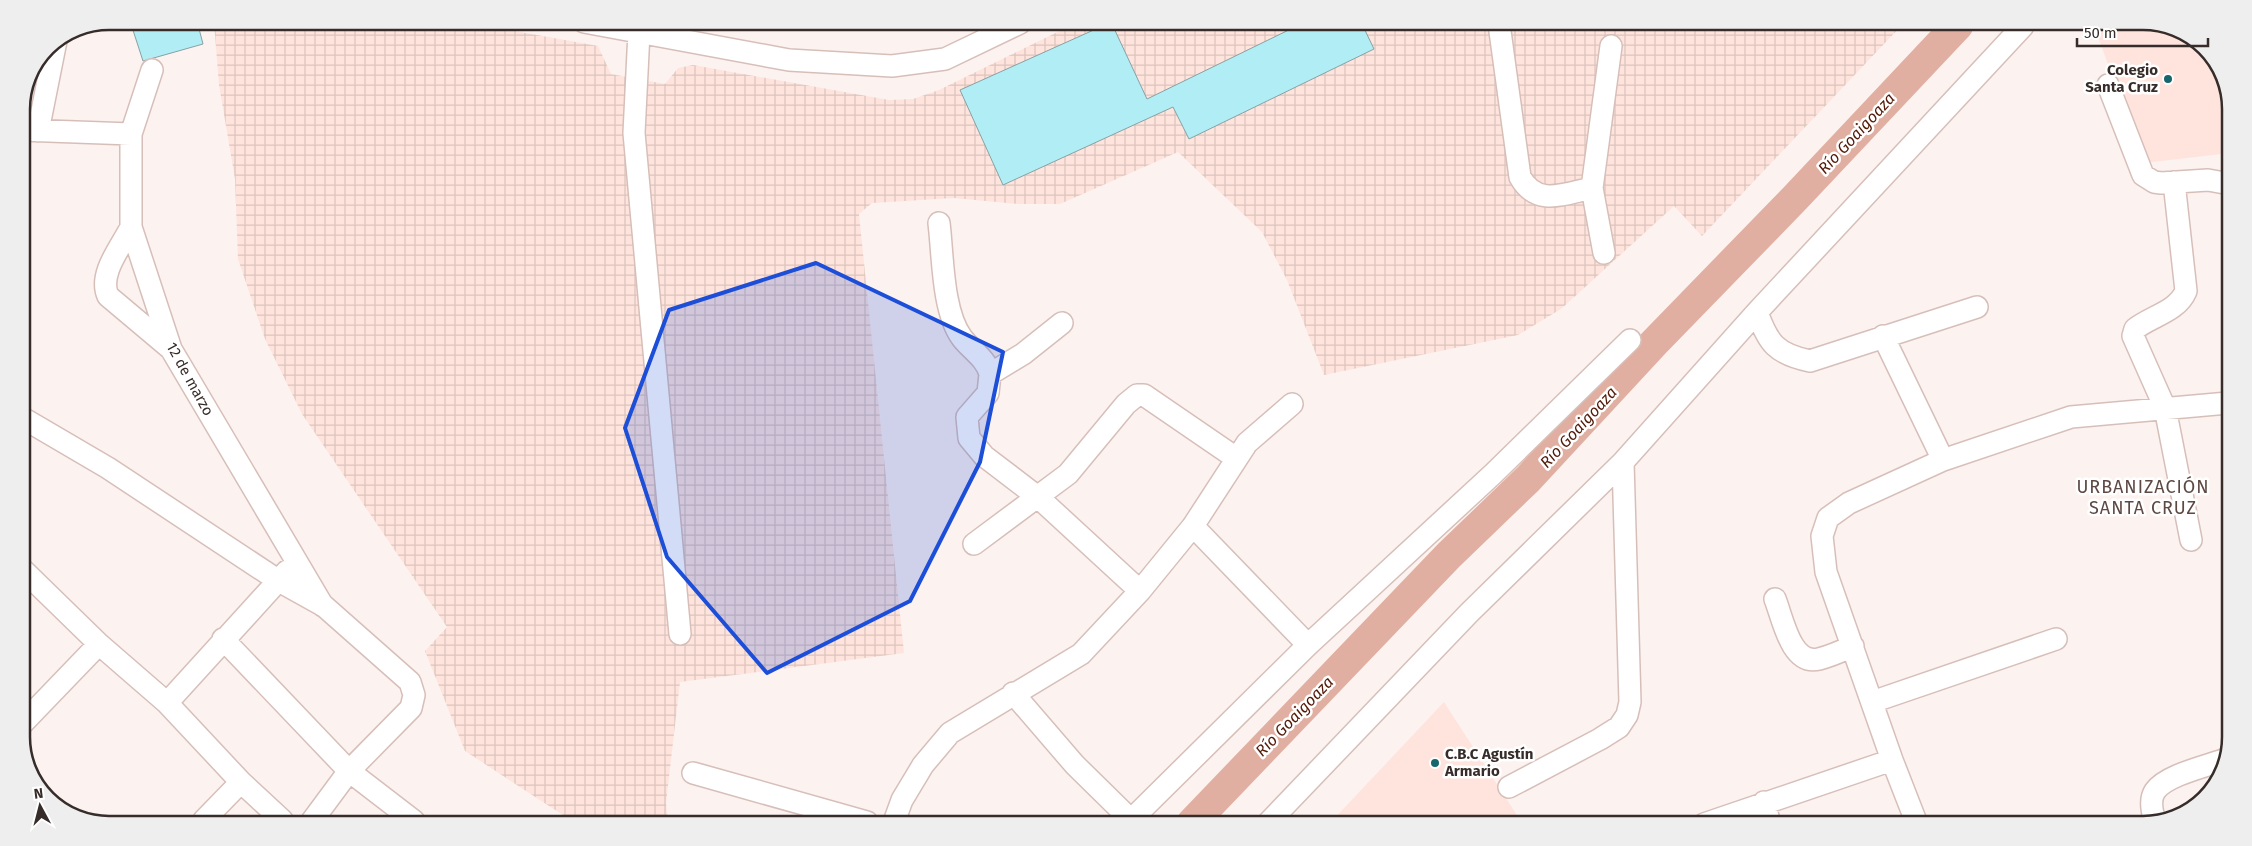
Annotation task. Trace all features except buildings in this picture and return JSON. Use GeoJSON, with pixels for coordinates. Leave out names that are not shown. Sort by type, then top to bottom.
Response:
{"type":"FeatureCollection","features":[{"type":"Feature","properties":{"kind":"street"},"geometry":{"type":"LineString","coordinates":[[628,30],[789,60],[892,66],[945,59],[1005,30]]}},
{"type":"Feature","properties":{"kind":"street"},"geometry":{"type":"LineString","coordinates":[[1500,30],[1520,176],[1526,188],[1544,197],[1592,188]]}},
{"type":"Feature","properties":{"kind":"street"},"geometry":{"type":"LineString","coordinates":[[1275,816],[1469,613],[1623,462],[1756,312],[2019,30]]}},
{"type":"Feature","properties":{"kind":"street"},"geometry":{"type":"LineString","coordinates":[[639,32],[634,133],[680,634]]}},
{"type":"Feature","properties":{"kind":"street"},"geometry":{"type":"LineString","coordinates":[[1604,253],[1592,188],[1611,46]]}},
{"type":"Feature","properties":{"kind":"street"},"geometry":{"type":"LineString","coordinates":[[52,54],[30,130],[131,134]]}},
{"type":"Feature","properties":{"kind":"street","name":"12 de marzo"},"geometry":{"type":"LineString","coordinates":[[152,70],[131,134],[131,226],[171,349],[324,606]]}},
{"type":"Feature","properties":{"kind":"street"},"geometry":{"type":"LineString","coordinates":[[2108,85],[2139,170],[2143,175],[2154,182],[2208,180],[2222,183]]}},
{"type":"Feature","properties":{"kind":"street"},"geometry":{"type":"LineString","coordinates":[[2174,182],[2186,291],[2182,299],[2175,305],[2135,329],[2133,336],[2165,408],[2191,540]]}},
{"type":"Feature","properties":{"kind":"street"},"geometry":{"type":"LineString","coordinates":[[939,223],[947,294],[953,321],[962,338],[976,351],[990,374],[988,393],[967,416],[966,423],[969,438],[984,456],[1039,498],[1140,591]]}},
{"type":"Feature","properties":{"kind":"street"},"geometry":{"type":"LineString","coordinates":[[131,226],[105,276],[104,287],[108,296],[171,349]]}},
{"type":"Feature","properties":{"kind":"street"},"geometry":{"type":"LineString","coordinates":[[1756,312],[1766,336],[1778,348],[1792,357],[1810,361],[1977,307]]}},
{"type":"Feature","properties":{"kind":"street"},"geometry":{"type":"LineString","coordinates":[[990,374],[1024,354],[1062,323]]}},
{"type":"Feature","properties":{"kind":"street"},"geometry":{"type":"LineString","coordinates":[[1883,336],[1943,460]]}},
{"type":"Feature","properties":{"kind":"street"},"geometry":{"type":"LineString","coordinates":[[1135,816],[1308,645],[1493,474],[1630,340]]}},
{"type":"Feature","properties":{"kind":"street"},"geometry":{"type":"LineString","coordinates":[[974,544],[1039,498],[1068,474],[1126,404],[1137,395],[1144,395],[1236,458]]}},
{"type":"Feature","properties":{"kind":"street"},"geometry":{"type":"LineString","coordinates":[[1915,816],[1892,760],[1826,572],[1822,547],[1825,525],[1835,511],[1943,460],[2071,417],[2222,403]]}},
{"type":"Feature","properties":{"kind":"street"},"geometry":{"type":"LineString","coordinates":[[896,816],[902,800],[923,765],[950,733],[1012,693],[1081,654],[1140,591],[1193,526],[1247,443],[1292,404]]}},
{"type":"Feature","properties":{"kind":"street"},"geometry":{"type":"LineString","coordinates":[[30,422],[108,468],[279,581],[324,606],[410,682],[414,695],[411,708],[349,771],[315,816]]}},
{"type":"Feature","properties":{"kind":"street"},"geometry":{"type":"LineString","coordinates":[[1510,787],[1600,739],[1619,727],[1627,715],[1630,702],[1623,462]]}},
{"type":"Feature","properties":{"kind":"street"},"geometry":{"type":"LineString","coordinates":[[1193,526],[1308,645]]}},
{"type":"Feature","properties":{"kind":"street"},"geometry":{"type":"LineString","coordinates":[[167,703],[223,639],[279,581],[296,559]]}},
{"type":"Feature","properties":{"kind":"street"},"geometry":{"type":"LineString","coordinates":[[30,576],[99,644],[167,703],[241,782],[278,816]]}},
{"type":"Feature","properties":{"kind":"street"},"geometry":{"type":"LineString","coordinates":[[1775,599],[1794,649],[1801,657],[1808,660],[1819,659],[1853,646]]}},
{"type":"Feature","properties":{"kind":"street"},"geometry":{"type":"LineString","coordinates":[[223,639],[349,771],[408,816]]}},
{"type":"Feature","properties":{"kind":"street"},"geometry":{"type":"LineString","coordinates":[[1872,702],[2056,639]]}},
{"type":"Feature","properties":{"kind":"street"},"geometry":{"type":"LineString","coordinates":[[30,717],[99,644]]}},
{"type":"Feature","properties":{"kind":"street"},"geometry":{"type":"LineString","coordinates":[[1012,693],[1075,765],[1125,816]]}},
{"type":"Feature","properties":{"kind":"street"},"geometry":{"type":"LineString","coordinates":[[1726,816],[1892,760]]}},
{"type":"Feature","properties":{"kind":"street"},"geometry":{"type":"LineString","coordinates":[[2153,815],[2152,798],[2154,792],[2163,782],[2218,762]]}},
{"type":"Feature","properties":{"kind":"street"},"geometry":{"type":"LineString","coordinates":[[693,773],[846,816]]}},
{"type":"Feature","properties":{"kind":"street"},"geometry":{"type":"LineString","coordinates":[[208,816],[241,782]]}},
{"type":"Feature","properties":{"kind":"street"},"geometry":{"type":"LineString","coordinates":[[1764,802],[1768,816]]}},
{"type":"Feature","properties":{"kind":"highlighted area"},"geometry":{"type":"Polygon","coordinates":[[[816,263],[1003,352],[980,462],[910,601],[767,673],[667,557],[625,428],[669,310],[816,263]]]}},
{"type":"Feature","properties":{"kind":"shaded area"},"geometry":{"type":"Polygon","coordinates":[[[215,30],[510,30],[598,46],[611,74],[665,84],[678,68],[693,65],[889,100],[913,99],[939,90],[1062,30],[1897,30],[1702,236],[1674,206],[1561,309],[1518,335],[1324,375],[1287,280],[1262,232],[1178,152],[1060,204],[1019,204],[954,198],[872,203],[859,214],[904,653],[680,682],[666,803],[667,816],[564,816],[465,751],[425,651],[447,627],[302,414],[265,339],[238,259],[235,179],[219,85],[215,30]]]}},
{"type":"Feature","properties":{"kind":"shaded area","name":"Colegio Santa Cruz"},"geometry":{"type":"Polygon","coordinates":[[[2095,30],[2143,30],[2169,34],[2187,43],[2199,53],[2216,79],[2222,103],[2222,154],[2144,163],[2095,30]]]}},
{"type":"Feature","properties":{"kind":"shaded area","name":"C.B.C Agustín Armario"},"geometry":{"type":"Polygon","coordinates":[[[1444,702],[1517,816],[1337,816],[1444,702]]]}},
{"type":"Feature","properties":{"kind":"waterway","name":"Río Goaigoaza"},"geometry":{"type":"LineString","coordinates":[[1199,816],[1449,555],[1528,479],[1654,343],[1795,198],[1953,30]]}},
{"type":"Feature","properties":{"kind":"place","name":"Colegio Santa Cruz"},"geometry":{"type":"Point","coordinates":[2168,79]}},
{"type":"Feature","properties":{"kind":"place","name":"C.B.C Agustín Armario"},"geometry":{"type":"Point","coordinates":[1435,763]}},
{"type":"Feature","properties":{"kind":"district","name":"URBANIZACIÓN SANTA CRUZ"},"geometry":{"type":"Point","coordinates":[2143,497]}}]}
